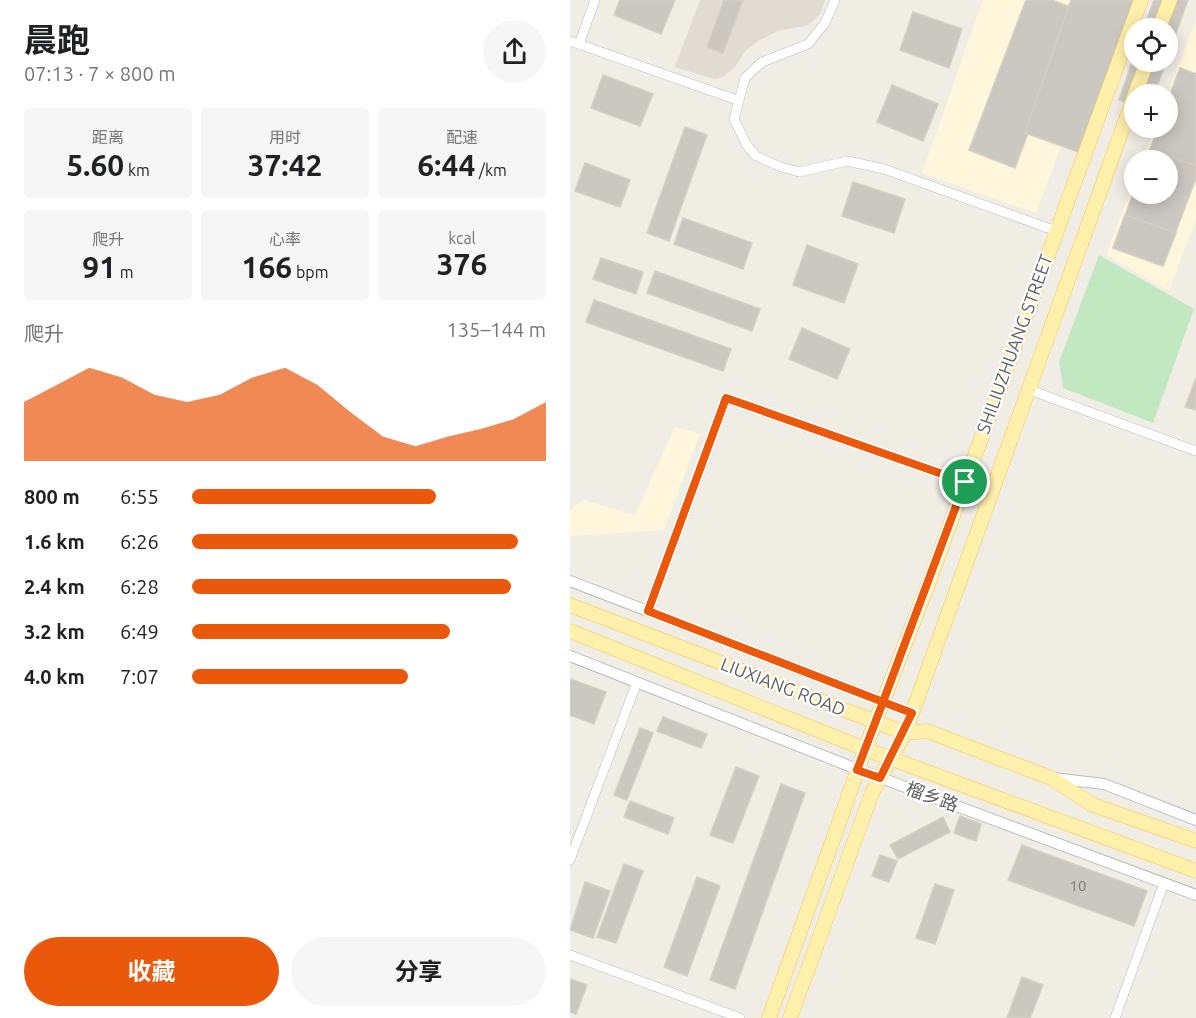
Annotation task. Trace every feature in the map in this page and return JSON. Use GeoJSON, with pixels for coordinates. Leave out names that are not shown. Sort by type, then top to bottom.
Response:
{"type":"FeatureCollection","features":[{"type":"Feature","properties":{"kind":"main road","name":"SHILIUZHUANG STREET"},"geometry":{"type":"LineString","coordinates":[[769,1018],[857,770],[1141,0]]}},
{"type":"Feature","properties":{"kind":"main road"},"geometry":{"type":"LineString","coordinates":[[1163,18],[1170,0]]}},
{"type":"Feature","properties":{"kind":"main road","name":"SHILIUZHUANG STREET"},"geometry":{"type":"LineString","coordinates":[[790,1018],[872,793],[905,733],[1124,126]]}},
{"type":"Feature","properties":{"kind":"main road","name":"LIUXIANG ROAD"},"geometry":{"type":"LineString","coordinates":[[570,605],[905,733],[927,731],[1051,778],[1093,805],[1196,841]]}},
{"type":"Feature","properties":{"kind":"main road","name":"LIUXIANG ROAD"},"geometry":{"type":"LineString","coordinates":[[570,631],[890,759],[1196,871]]}},
{"type":"Feature","properties":{"kind":"street"},"geometry":{"type":"LineString","coordinates":[[595,0],[575,43],[737,100]]}},
{"type":"Feature","properties":{"kind":"street"},"geometry":{"type":"LineString","coordinates":[[835,0],[825,23],[808,44],[762,62],[745,78],[737,100],[734,119],[746,144],[756,156],[780,167],[799,172],[847,161],[884,169],[1056,231]]}},
{"type":"Feature","properties":{"kind":"street"},"geometry":{"type":"LineString","coordinates":[[1028,389],[1196,451]]}},
{"type":"Feature","properties":{"kind":"street"},"geometry":{"type":"LineString","coordinates":[[648,611],[726,398],[965,482]]}},
{"type":"Feature","properties":{"kind":"street"},"geometry":{"type":"LineString","coordinates":[[570,581],[912,713]]}},
{"type":"Feature","properties":{"kind":"street","name":"榴乡路"},"geometry":{"type":"LineString","coordinates":[[570,656],[857,770],[1196,895]]}},
{"type":"Feature","properties":{"kind":"street"},"geometry":{"type":"LineString","coordinates":[[570,860],[637,682]]}},
{"type":"Feature","properties":{"kind":"street"},"geometry":{"type":"LineString","coordinates":[[1051,778],[1104,784],[1196,820]]}},
{"type":"Feature","properties":{"kind":"street"},"geometry":{"type":"LineString","coordinates":[[1115,1018],[1164,883]]}},
{"type":"Feature","properties":{"kind":"street"},"geometry":{"type":"LineString","coordinates":[[570,955],[740,1018]]}},
{"type":"Feature","properties":{"kind":"shaded area"},"geometry":{"type":"Polygon","coordinates":[[[700,0],[825,0],[820,14],[809,25],[778,31],[758,41],[745,51],[735,67],[723,77],[714,79],[675,67],[700,0]]]}},
{"type":"Feature","properties":{"kind":"shaded area"},"geometry":{"type":"Polygon","coordinates":[[[983,0],[1115,0],[1036,213],[922,173],[983,0]]]}},
{"type":"Feature","properties":{"kind":"shaded area"},"geometry":{"type":"Polygon","coordinates":[[[1196,19],[1196,219],[1169,291],[1106,255],[1126,204],[1178,204],[1178,150],[1146,150],[1151,138],[1178,138],[1178,84],[1171,84],[1176,72],[1178,72],[1178,66],[1196,19]]]}},
{"type":"Feature","properties":{"kind":"shaded area"},"geometry":{"type":"Polygon","coordinates":[[[675,427],[700,434],[664,530],[570,536],[570,510],[583,500],[635,515],[675,427]]]}},
{"type":"Feature","properties":{"kind":"green space"},"geometry":{"type":"Polygon","coordinates":[[[1099,255],[1194,309],[1153,423],[1063,388],[1059,362],[1099,255]]]}},
{"type":"Feature","properties":{"kind":"building"},"geometry":{"type":"Polygon","coordinates":[[[620,0],[675,0],[661,34],[614,15],[620,0]]]}},
{"type":"Feature","properties":{"kind":"building"},"geometry":{"type":"Polygon","coordinates":[[[724,0],[743,0],[723,53],[707,47],[724,0]]]}},
{"type":"Feature","properties":{"kind":"building"},"geometry":{"type":"Polygon","coordinates":[[[1026,0],[1052,0],[1075,9],[1015,168],[969,150],[1026,0]]]}},
{"type":"Feature","properties":{"kind":"building"},"geometry":{"type":"Polygon","coordinates":[[[1071,0],[1144,0],[1137,18],[1124,18],[1124,54],[1087,155],[1025,133],[1071,0]]]}},
{"type":"Feature","properties":{"kind":"building"},"geometry":{"type":"Polygon","coordinates":[[[1154,0],[1188,0],[1178,28],[1178,18],[1148,18],[1154,0]]]}},
{"type":"Feature","properties":{"kind":"building"},"geometry":{"type":"Polygon","coordinates":[[[913,12],[962,29],[949,68],[900,50],[913,12]]]}},
{"type":"Feature","properties":{"kind":"building"},"geometry":{"type":"Polygon","coordinates":[[[1180,68],[1196,74],[1196,117],[1178,111],[1178,84],[1175,84],[1180,68]]]}},
{"type":"Feature","properties":{"kind":"building"},"geometry":{"type":"Polygon","coordinates":[[[1180,68],[1196,74],[1196,178],[1163,266],[1113,248],[1129,204],[1178,204],[1178,150],[1150,150],[1154,138],[1178,138],[1178,84],[1174,84],[1180,68]]]}},
{"type":"Feature","properties":{"kind":"building"},"geometry":{"type":"Polygon","coordinates":[[[1129,72],[1162,72],[1158,84],[1124,84],[1129,72]]]}},
{"type":"Feature","properties":{"kind":"building"},"geometry":{"type":"Polygon","coordinates":[[[603,75],[653,94],[640,126],[591,108],[603,75]]]}},
{"type":"Feature","properties":{"kind":"building"},"geometry":{"type":"Polygon","coordinates":[[[892,85],[938,104],[923,141],[877,122],[892,85]]]}},
{"type":"Feature","properties":{"kind":"building"},"geometry":{"type":"Polygon","coordinates":[[[1124,85],[1124,102],[1119,100],[1124,85]]]}},
{"type":"Feature","properties":{"kind":"building"},"geometry":{"type":"Polygon","coordinates":[[[685,127],[707,135],[669,241],[647,233],[685,127]]]}},
{"type":"Feature","properties":{"kind":"building"},"geometry":{"type":"Polygon","coordinates":[[[1178,159],[1196,166],[1196,178],[1188,199],[1178,196],[1178,159]]]}},
{"type":"Feature","properties":{"kind":"building"},"geometry":{"type":"Polygon","coordinates":[[[585,163],[630,180],[620,207],[575,191],[585,163]]]}},
{"type":"Feature","properties":{"kind":"building"},"geometry":{"type":"Polygon","coordinates":[[[853,182],[905,199],[894,233],[842,216],[853,182]]]}},
{"type":"Feature","properties":{"kind":"building"},"geometry":{"type":"Polygon","coordinates":[[[1125,215],[1176,233],[1163,266],[1113,248],[1125,215]]]}},
{"type":"Feature","properties":{"kind":"building"},"geometry":{"type":"Polygon","coordinates":[[[683,218],[752,243],[743,269],[674,244],[683,218]]]}},
{"type":"Feature","properties":{"kind":"building"},"geometry":{"type":"Polygon","coordinates":[[[807,245],[858,264],[844,303],[793,285],[807,245]]]}},
{"type":"Feature","properties":{"kind":"building"},"geometry":{"type":"Polygon","coordinates":[[[601,258],[643,272],[636,294],[593,279],[601,258]]]}},
{"type":"Feature","properties":{"kind":"building"},"geometry":{"type":"Polygon","coordinates":[[[655,271],[760,309],[752,331],[647,293],[655,271]]]}},
{"type":"Feature","properties":{"kind":"building"},"geometry":{"type":"Polygon","coordinates":[[[594,300],[731,349],[723,371],[586,322],[594,300]]]}},
{"type":"Feature","properties":{"kind":"building"},"geometry":{"type":"Polygon","coordinates":[[[802,328],[850,349],[837,379],[789,359],[802,328]]]}},
{"type":"Feature","properties":{"kind":"building"},"geometry":{"type":"Polygon","coordinates":[[[1196,378],[1196,410],[1185,407],[1196,378]]]}},
{"type":"Feature","properties":{"kind":"building"},"geometry":{"type":"Polygon","coordinates":[[[570,679],[606,692],[594,724],[570,715],[570,679]]]}},
{"type":"Feature","properties":{"kind":"building"},"geometry":{"type":"Polygon","coordinates":[[[663,717],[707,734],[701,748],[657,731],[663,717]]]}},
{"type":"Feature","properties":{"kind":"building"},"geometry":{"type":"Polygon","coordinates":[[[640,728],[653,733],[627,800],[614,795],[640,728]]]}},
{"type":"Feature","properties":{"kind":"building"},"geometry":{"type":"Polygon","coordinates":[[[736,767],[759,776],[733,843],[710,835],[736,767]]]}},
{"type":"Feature","properties":{"kind":"building"},"geometry":{"type":"Polygon","coordinates":[[[781,784],[805,793],[735,989],[710,980],[781,784]]]}},
{"type":"Feature","properties":{"kind":"building"},"geometry":{"type":"Polygon","coordinates":[[[630,801],[674,818],[668,834],[624,817],[630,801]]]}},
{"type":"Feature","properties":{"kind":"building"},"geometry":{"type":"Polygon","coordinates":[[[960,816],[981,824],[976,841],[954,833],[960,816]]]}},
{"type":"Feature","properties":{"kind":"building"},"geometry":{"type":"Polygon","coordinates":[[[943,817],[950,832],[898,859],[890,845],[943,817]]]}},
{"type":"Feature","properties":{"kind":"building"},"geometry":{"type":"Polygon","coordinates":[[[1022,845],[1147,891],[1134,926],[1008,880],[1022,845]]]}},
{"type":"Feature","properties":{"kind":"building"},"geometry":{"type":"Polygon","coordinates":[[[880,855],[897,861],[889,882],[872,876],[880,855]]]}},
{"type":"Feature","properties":{"kind":"building"},"geometry":{"type":"Polygon","coordinates":[[[624,864],[643,871],[616,943],[597,937],[624,864]]]}},
{"type":"Feature","properties":{"kind":"building"},"geometry":{"type":"Polygon","coordinates":[[[697,877],[720,886],[687,976],[664,967],[697,877]]]}},
{"type":"Feature","properties":{"kind":"building"},"geometry":{"type":"Polygon","coordinates":[[[585,882],[610,891],[593,938],[570,930],[585,882]]]}},
{"type":"Feature","properties":{"kind":"building"},"geometry":{"type":"Polygon","coordinates":[[[935,884],[954,890],[935,944],[916,938],[935,884]]]}},
{"type":"Feature","properties":{"kind":"building"},"geometry":{"type":"Polygon","coordinates":[[[1022,977],[1043,985],[1030,1018],[1007,1018],[1022,977]]]}},
{"type":"Feature","properties":{"kind":"building"},"geometry":{"type":"Polygon","coordinates":[[[570,979],[587,985],[576,1014],[570,1012],[570,979]]]}},
{"type":"Feature","properties":{"kind":"route"},"geometry":{"type":"LineString","coordinates":[[965,482],[726,398],[648,611],[883,702],[912,713],[905,733],[880,778],[857,770],[875,722],[883,702],[929,582],[965,482]]}}]}
